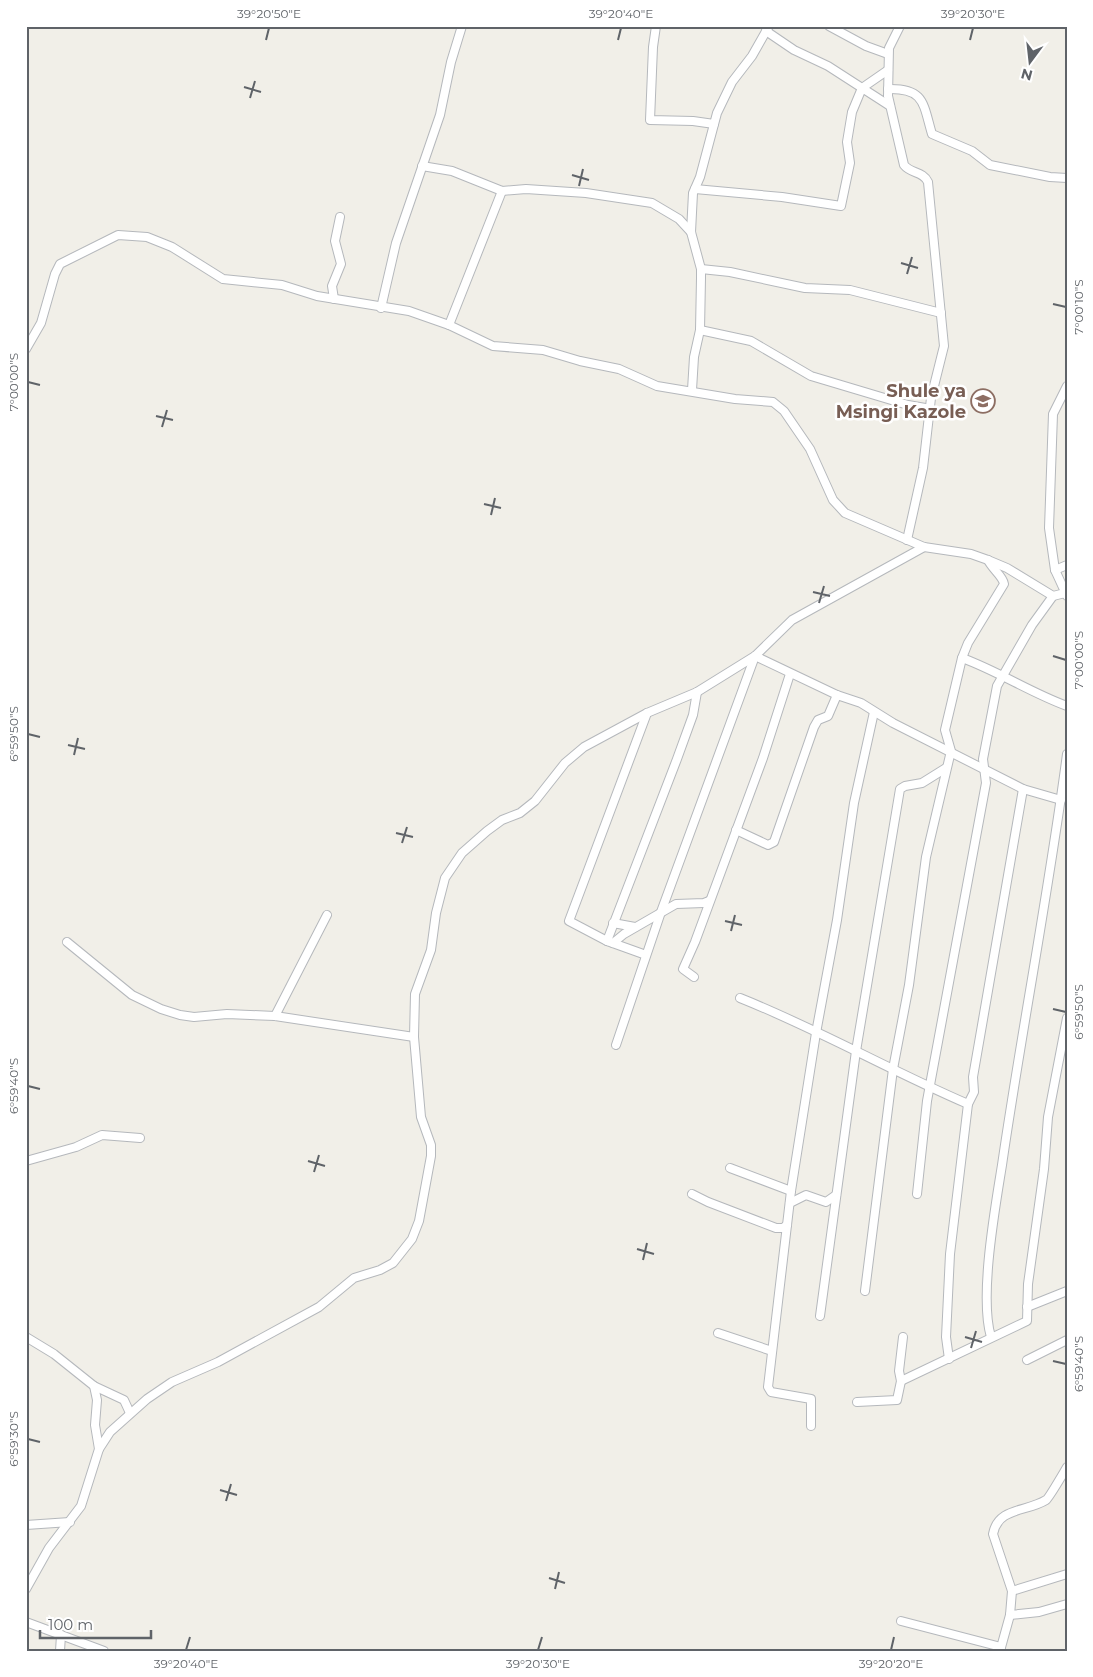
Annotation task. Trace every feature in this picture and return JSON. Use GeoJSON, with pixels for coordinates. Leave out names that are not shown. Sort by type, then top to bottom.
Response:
{"type":"FeatureCollection","features":[{"type":"Feature","properties":{"kind":"street"},"geometry":{"type":"LineString","coordinates":[[381,308],[396,244],[440,115],[451,62],[462,26]]}},
{"type":"Feature","properties":{"kind":"street"},"geometry":{"type":"LineString","coordinates":[[656,26],[650,120],[694,121],[714,124]]}},
{"type":"Feature","properties":{"kind":"street"},"geometry":{"type":"LineString","coordinates":[[829,26],[866,46],[888,54]]}},
{"type":"Feature","properties":{"kind":"street"},"geometry":{"type":"LineString","coordinates":[[900,26],[890,44],[888,54],[890,106],[904,165],[910,171],[923,175],[928,182],[944,346],[931,409],[923,468],[907,540]]}},
{"type":"Feature","properties":{"kind":"street"},"geometry":{"type":"LineString","coordinates":[[692,390],[694,357],[700,330],[701,268],[691,232],[691,211],[695,189],[714,124],[729,87],[768,29],[794,50],[828,66],[890,106]]}},
{"type":"Feature","properties":{"kind":"street"},"geometry":{"type":"LineString","coordinates":[[695,189],[782,196],[842,206],[850,163],[846,146],[850,121],[862,88],[888,70]]}},
{"type":"Feature","properties":{"kind":"street"},"geometry":{"type":"LineString","coordinates":[[888,88],[909,90],[918,94],[924,104],[932,134],[972,151],[988,164],[1050,178],[1067,178]]}},
{"type":"Feature","properties":{"kind":"street"},"geometry":{"type":"LineString","coordinates":[[422,166],[452,171],[502,191],[526,190],[586,193],[652,203],[679,219],[691,232]]}},
{"type":"Feature","properties":{"kind":"street"},"geometry":{"type":"LineString","coordinates":[[449,325],[502,191]]}},
{"type":"Feature","properties":{"kind":"street"},"geometry":{"type":"LineString","coordinates":[[334,299],[332,286],[341,264],[335,241],[340,217]]}},
{"type":"Feature","properties":{"kind":"street"},"geometry":{"type":"LineString","coordinates":[[26,349],[41,323],[55,274],[60,264],[122,234],[140,235],[160,242],[223,279],[282,285],[334,299],[409,311],[449,325],[500,348],[542,350],[580,361],[619,369],[657,386],[692,390],[735,399],[773,402],[780,405],[810,449],[837,505],[845,513],[924,547],[971,554],[988,560],[1007,568],[1053,596],[1066,595],[1054,570],[1049,528],[1052,426],[1055,409],[1067,386]]}},
{"type":"Feature","properties":{"kind":"street"},"geometry":{"type":"LineString","coordinates":[[701,268],[730,272],[805,288],[850,290],[941,313]]}},
{"type":"Feature","properties":{"kind":"street"},"geometry":{"type":"LineString","coordinates":[[700,330],[751,340],[811,376],[908,405],[931,409]]}},
{"type":"Feature","properties":{"kind":"street"},"geometry":{"type":"LineString","coordinates":[[26,1589],[49,1548],[81,1506],[99,1448],[110,1432],[130,1413],[172,1382],[218,1362],[319,1307],[346,1283],[362,1274],[380,1270],[393,1263],[403,1253],[412,1239],[419,1220],[431,1156],[431,1145],[421,1117],[414,1037],[415,994],[431,950],[442,890],[453,864],[462,853],[502,820],[520,813],[535,801],[565,763],[584,747],[647,713],[697,692],[755,656],[792,620],[924,547]]}},
{"type":"Feature","properties":{"kind":"street"},"geometry":{"type":"LineString","coordinates":[[865,1291],[893,1069],[909,986],[926,857],[946,768],[952,751],[945,730],[962,658],[968,643],[1004,584],[1004,580],[992,569],[988,560]]}},
{"type":"Feature","properties":{"kind":"street"},"geometry":{"type":"LineString","coordinates":[[1054,570],[1066,567]]}},
{"type":"Feature","properties":{"kind":"street"},"geometry":{"type":"LineString","coordinates":[[916,1194],[920,1149],[986,783],[983,759],[994,700],[1002,676],[1032,625],[1053,596]]}},
{"type":"Feature","properties":{"kind":"street"},"geometry":{"type":"LineString","coordinates":[[755,656],[837,695],[861,703],[874,712],[1022,789],[1061,800]]}},
{"type":"Feature","properties":{"kind":"street"},"geometry":{"type":"LineString","coordinates":[[616,1045],[661,912],[755,656]]}},
{"type":"Feature","properties":{"kind":"street"},"geometry":{"type":"LineString","coordinates":[[962,658],[1042,697],[1067,706]]}},
{"type":"Feature","properties":{"kind":"street"},"geometry":{"type":"LineString","coordinates":[[694,977],[683,969],[696,942],[709,900],[763,758],[790,674]]}},
{"type":"Feature","properties":{"kind":"street"},"geometry":{"type":"LineString","coordinates":[[610,942],[613,923],[693,714],[697,692]]}},
{"type":"Feature","properties":{"kind":"street"},"geometry":{"type":"LineString","coordinates":[[736,830],[768,845],[774,842],[814,727],[818,720],[828,716],[837,695]]}},
{"type":"Feature","properties":{"kind":"street"},"geometry":{"type":"LineString","coordinates":[[811,1426],[811,1399],[769,1390],[772,1351],[791,1191],[816,1033],[837,920],[853,811],[874,712]]}},
{"type":"Feature","properties":{"kind":"street"},"geometry":{"type":"LineString","coordinates":[[646,954],[610,942],[569,921],[647,713]]}},
{"type":"Feature","properties":{"kind":"street"},"geometry":{"type":"LineString","coordinates":[[991,1337],[987,1322],[987,1303],[998,1195],[1067,754]]}},
{"type":"Feature","properties":{"kind":"street"},"geometry":{"type":"LineString","coordinates":[[820,1316],[826,1285],[836,1195],[856,1051],[900,789],[905,786],[922,783],[946,768]]}},
{"type":"Feature","properties":{"kind":"street"},"geometry":{"type":"LineString","coordinates":[[949,1359],[946,1337],[950,1254],[968,1104],[974,1092],[973,1077],[1022,789]]}},
{"type":"Feature","properties":{"kind":"street"},"geometry":{"type":"LineString","coordinates":[[610,942],[681,902],[704,903],[709,900]]}},
{"type":"Feature","properties":{"kind":"street"},"geometry":{"type":"LineString","coordinates":[[275,1016],[327,915]]}},
{"type":"Feature","properties":{"kind":"street"},"geometry":{"type":"LineString","coordinates":[[613,923],[635,927]]}},
{"type":"Feature","properties":{"kind":"street"},"geometry":{"type":"LineString","coordinates":[[67,942],[132,995],[161,1009],[194,1018],[227,1014],[275,1016],[414,1037]]}},
{"type":"Feature","properties":{"kind":"street"},"geometry":{"type":"LineString","coordinates":[[740,998],[791,1018],[816,1033],[968,1104]]}},
{"type":"Feature","properties":{"kind":"street"},"geometry":{"type":"LineString","coordinates":[[901,1381],[991,1337],[1024,1324],[1028,1317],[1028,1284],[1044,1169],[1048,1116],[1067,1018]]}},
{"type":"Feature","properties":{"kind":"street"},"geometry":{"type":"LineString","coordinates":[[26,1160],[76,1146],[102,1135],[140,1138]]}},
{"type":"Feature","properties":{"kind":"street"},"geometry":{"type":"LineString","coordinates":[[730,1168],[791,1191]]}},
{"type":"Feature","properties":{"kind":"street"},"geometry":{"type":"LineString","coordinates":[[692,1194],[776,1228],[783,1228],[788,1225]]}},
{"type":"Feature","properties":{"kind":"street"},"geometry":{"type":"LineString","coordinates":[[790,1203],[806,1196],[826,1202],[836,1195]]}},
{"type":"Feature","properties":{"kind":"street"},"geometry":{"type":"LineString","coordinates":[[1027,1307],[1067,1291]]}},
{"type":"Feature","properties":{"kind":"street"},"geometry":{"type":"LineString","coordinates":[[718,1333],[772,1351]]}},
{"type":"Feature","properties":{"kind":"street"},"geometry":{"type":"LineString","coordinates":[[857,1402],[897,1400],[901,1381],[899,1371],[903,1337]]}},
{"type":"Feature","properties":{"kind":"street"},"geometry":{"type":"LineString","coordinates":[[26,1338],[54,1354],[94,1386],[124,1400],[130,1413]]}},
{"type":"Feature","properties":{"kind":"street"},"geometry":{"type":"LineString","coordinates":[[1027,1360],[1067,1340]]}},
{"type":"Feature","properties":{"kind":"street"},"geometry":{"type":"LineString","coordinates":[[94,1386],[96,1400],[95,1425],[99,1448]]}},
{"type":"Feature","properties":{"kind":"street"},"geometry":{"type":"LineString","coordinates":[[901,1621],[1001,1649],[1010,1615],[1012,1591],[993,1534],[994,1526],[1006,1514],[1049,1497],[1067,1467]]}},
{"type":"Feature","properties":{"kind":"street"},"geometry":{"type":"LineString","coordinates":[[26,1524],[70,1522]]}},
{"type":"Feature","properties":{"kind":"street"},"geometry":{"type":"LineString","coordinates":[[1012,1591],[1067,1574]]}},
{"type":"Feature","properties":{"kind":"street"},"geometry":{"type":"LineString","coordinates":[[1010,1615],[1039,1612],[1067,1604]]}},
{"type":"Feature","properties":{"kind":"street"},"geometry":{"type":"LineString","coordinates":[[26,1622],[104,1651]]}},
{"type":"Feature","properties":{"kind":"street"},"geometry":{"type":"LineString","coordinates":[[60,1651],[61,1635]]}},
{"type":"Feature","properties":{"kind":"place","name":"Shule ya Msingi Kazole"},"geometry":{"type":"Point","coordinates":[983,401]}}]}
